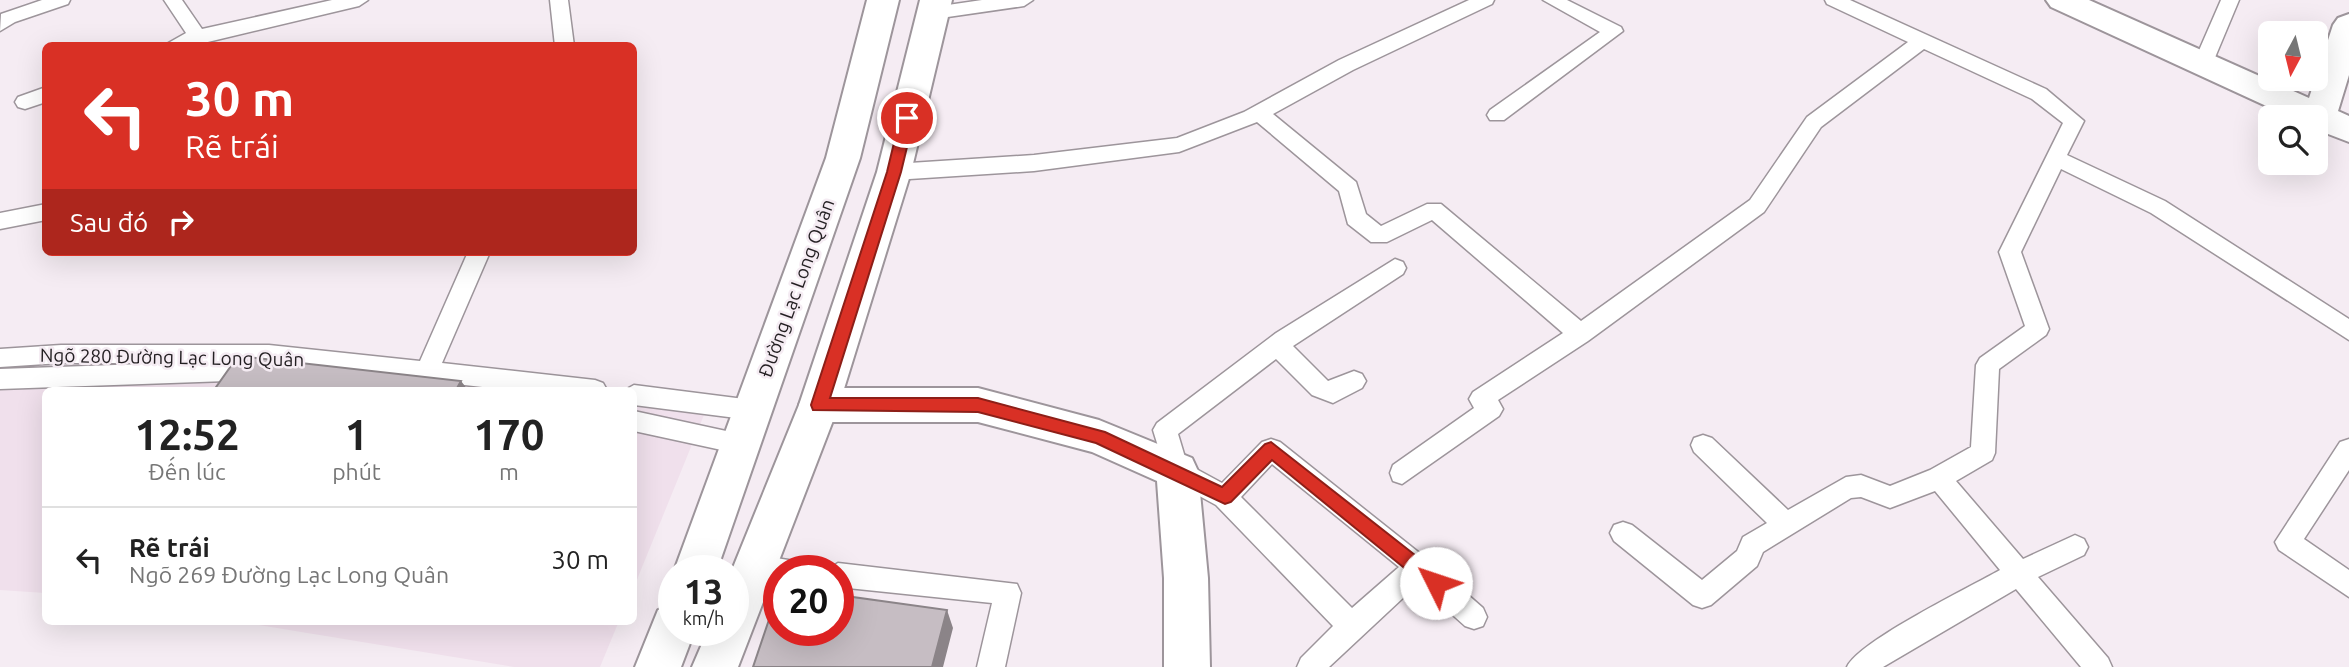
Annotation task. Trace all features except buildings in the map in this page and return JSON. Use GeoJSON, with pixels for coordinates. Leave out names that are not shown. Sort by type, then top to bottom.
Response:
{"type":"FeatureCollection","features":[{"type":"Feature","properties":{"kind":"main road","name":"Đường Lạc Long Quân"},"geometry":{"type":"LineString","coordinates":[[700,555],[842,158],[883,0]]}},
{"type":"Feature","properties":{"kind":"main road"},"geometry":{"type":"LineString","coordinates":[[2062,0],[2335,122],[2349,25]]}},
{"type":"Feature","properties":{"kind":"main road"},"geometry":{"type":"LineString","coordinates":[[779,555],[819,405],[894,172],[935,6]]}},
{"type":"Feature","properties":{"kind":"main road"},"geometry":{"type":"LineString","coordinates":[[746,427],[819,405],[978,405],[1099,437],[1177,471],[1186,578],[1187,667]]}},
{"type":"Feature","properties":{"kind":"main road"},"geometry":{"type":"LineString","coordinates":[[749,604],[763,585]]}},
{"type":"Feature","properties":{"kind":"main road"},"geometry":{"type":"LineString","coordinates":[[657,667],[666,646]]}},
{"type":"Feature","properties":{"kind":"main road"},"geometry":{"type":"LineString","coordinates":[[715,667],[724,646]]}},
{"type":"Feature","properties":{"kind":"lane"},"geometry":{"type":"LineString","coordinates":[[0,25],[8,18],[61,0]]}},
{"type":"Feature","properties":{"kind":"lane"},"geometry":{"type":"LineString","coordinates":[[173,0],[197,36]]}},
{"type":"Feature","properties":{"kind":"lane"},"geometry":{"type":"LineString","coordinates":[[182,42],[197,36],[359,0]]}},
{"type":"Feature","properties":{"kind":"lane"},"geometry":{"type":"LineString","coordinates":[[559,0],[564,42]]}},
{"type":"Feature","properties":{"kind":"lane"},"geometry":{"type":"LineString","coordinates":[[935,6],[1024,0]]}},
{"type":"Feature","properties":{"kind":"lane"},"geometry":{"type":"LineString","coordinates":[[894,172],[1034,163],[1179,145],[1259,113],[1346,65],[1485,0]]}},
{"type":"Feature","properties":{"kind":"lane"},"geometry":{"type":"LineString","coordinates":[[1497,115],[1614,31],[1552,0]]}},
{"type":"Feature","properties":{"kind":"lane"},"geometry":{"type":"LineString","coordinates":[[1623,533],[1702,596],[1748,558],[1752,545],[1854,485],[1890,497],[1939,478],[1983,453],[1988,365],[2039,329],[2010,252],[2074,121],[2064,111],[2028,88],[1833,0]]}},
{"type":"Feature","properties":{"kind":"lane"},"geometry":{"type":"LineString","coordinates":[[2204,62],[2230,0]]}},
{"type":"Feature","properties":{"kind":"lane"},"geometry":{"type":"LineString","coordinates":[[1402,473],[1491,409],[1481,398],[1580,334],[1757,206],[1814,122],[1923,40]]}},
{"type":"Feature","properties":{"kind":"lane"},"geometry":{"type":"LineString","coordinates":[[25,102],[42,96]]}},
{"type":"Feature","properties":{"kind":"lane"},"geometry":{"type":"LineString","coordinates":[[1259,113],[1349,187],[1356,218],[1379,236],[1434,210],[1580,334]]}},
{"type":"Feature","properties":{"kind":"lane"},"geometry":{"type":"LineString","coordinates":[[2057,159],[2158,207],[2349,331]]}},
{"type":"Feature","properties":{"kind":"lane"},"geometry":{"type":"LineString","coordinates":[[0,220],[42,213]]}},
{"type":"Feature","properties":{"kind":"lane"},"geometry":{"type":"LineString","coordinates":[[0,379],[252,370],[428,381],[477,256]]}},
{"type":"Feature","properties":{"kind":"lane"},"geometry":{"type":"LineString","coordinates":[[1351,626],[1225,497],[1177,471],[1165,430],[1277,345],[1395,268]]}},
{"type":"Feature","properties":{"kind":"lane"},"geometry":{"type":"LineString","coordinates":[[1277,345],[1320,388],[1333,393],[1354,381]]}},
{"type":"Feature","properties":{"kind":"lane","name":"Ngõ 280 Đường Lạc Long Quân"},"geometry":{"type":"LineString","coordinates":[[0,358],[61,354],[269,354],[428,381],[539,387]]}},
{"type":"Feature","properties":{"kind":"lane"},"geometry":{"type":"LineString","coordinates":[[637,396],[746,427]]}},
{"type":"Feature","properties":{"kind":"lane"},"geometry":{"type":"LineString","coordinates":[[637,421],[746,427]]}},
{"type":"Feature","properties":{"kind":"lane"},"geometry":{"type":"LineString","coordinates":[[1703,444],[1787,526]]}},
{"type":"Feature","properties":{"kind":"lane"},"geometry":{"type":"LineString","coordinates":[[1225,497],[1271,449],[1418,567],[1474,617]]}},
{"type":"Feature","properties":{"kind":"lane"},"geometry":{"type":"LineString","coordinates":[[2349,449],[2288,542],[2349,585]]}},
{"type":"Feature","properties":{"kind":"lane"},"geometry":{"type":"LineString","coordinates":[[1939,478],[2098,667]]}},
{"type":"Feature","properties":{"kind":"lane"},"geometry":{"type":"LineString","coordinates":[[1880,662],[2019,573],[2075,547]]}},
{"type":"Feature","properties":{"kind":"lane"},"geometry":{"type":"LineString","coordinates":[[1311,667],[1351,626],[1418,567]]}},
{"type":"Feature","properties":{"kind":"lane"},"geometry":{"type":"LineString","coordinates":[[854,577],[1008,593],[991,667]]}},
{"type":"Feature","properties":{"kind":"shaded area"},"geometry":{"type":"Polygon","coordinates":[[[253,363],[489,387],[42,387],[42,593],[0,590],[0,373],[253,363]]]}},
{"type":"Feature","properties":{"kind":"shaded area"},"geometry":{"type":"Polygon","coordinates":[[[637,402],[706,410],[637,580],[637,402]]]}},
{"type":"Feature","properties":{"kind":"shaded area"},"geometry":{"type":"Polygon","coordinates":[[[259,625],[617,625],[600,667],[514,667],[259,625]]]}},
{"type":"Feature","properties":{"kind":"route"},"geometry":{"type":"LineString","coordinates":[[907,118],[894,172],[819,405],[978,405],[1099,437],[1177,471],[1225,497],[1271,449],[1436,583]]}}]}
